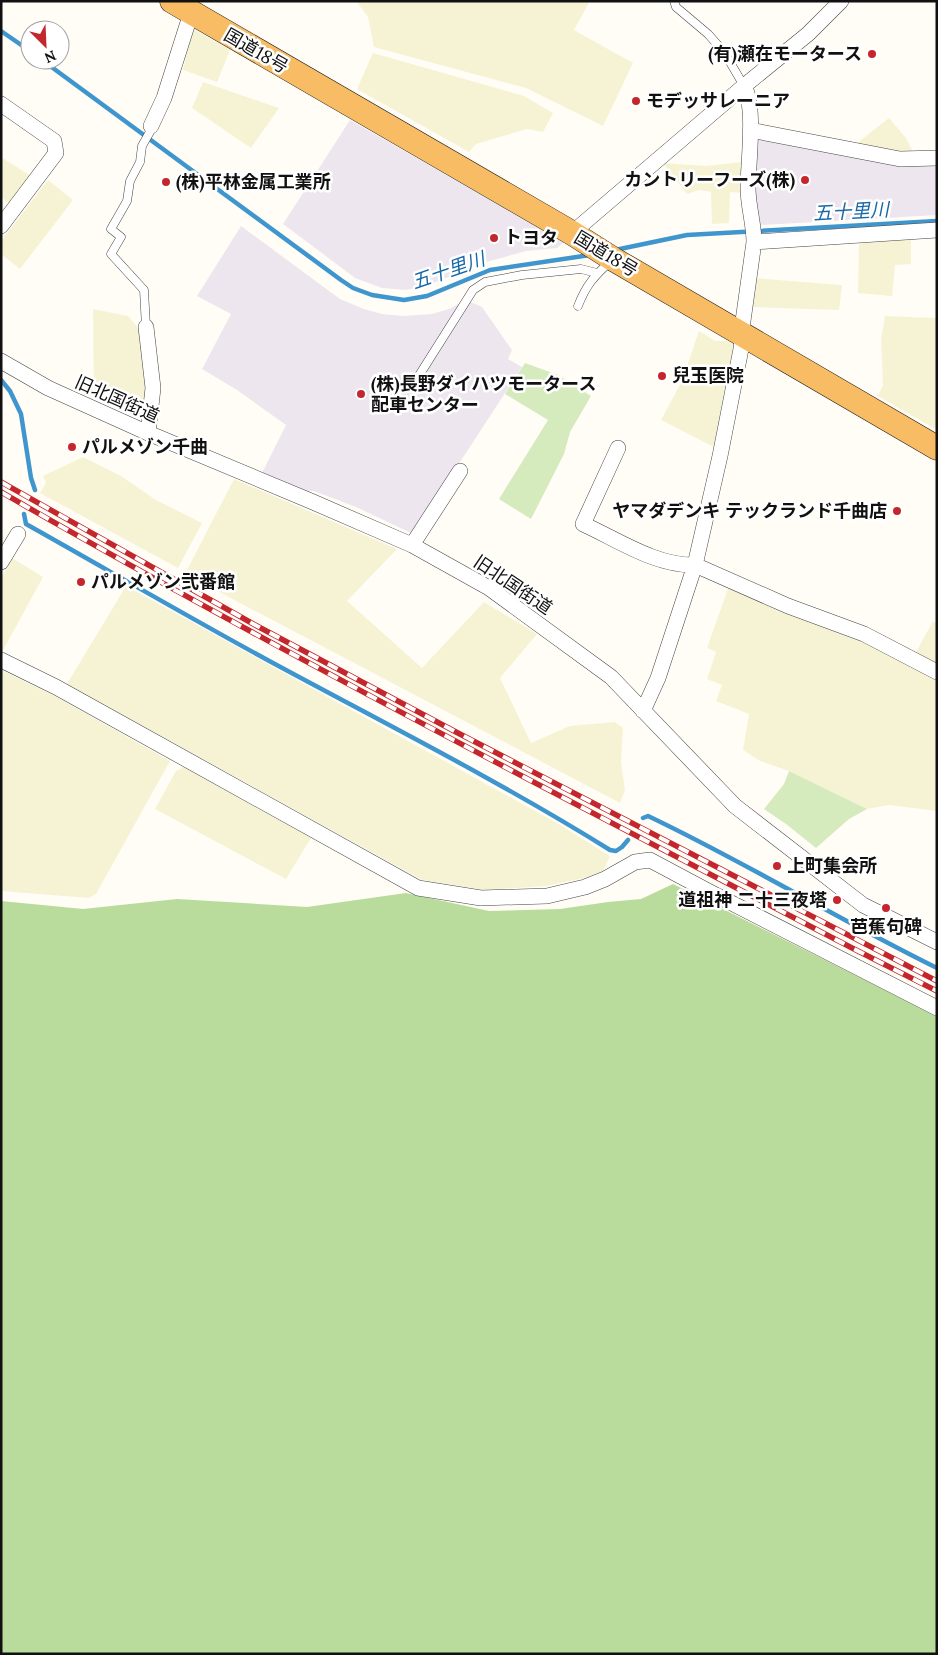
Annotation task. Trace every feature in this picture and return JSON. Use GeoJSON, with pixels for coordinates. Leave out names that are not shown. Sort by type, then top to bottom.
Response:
{"type":"FeatureCollection","features":[{"type":"Feature","properties":{"kind":"highway","name":"国道18号"},"geometry":{"type":"LineString","coordinates":[[182,7],[579,238],[605,266],[742,334],[937,448]]}},
{"type":"Feature","properties":{"kind":"street"},"geometry":{"type":"LineString","coordinates":[[579,238],[744,86],[808,34],[841,1]]}},
{"type":"Feature","properties":{"kind":"street"},"geometry":{"type":"LineString","coordinates":[[151,128],[164,98],[182,7]]}},
{"type":"Feature","properties":{"kind":"street"},"geometry":{"type":"LineString","coordinates":[[643,711],[658,678],[695,564],[720,456],[741,349],[754,235],[748,190],[750,130],[748,93],[744,86]]}},
{"type":"Feature","properties":{"kind":"street"},"geometry":{"type":"LineString","coordinates":[[1,104],[54,141],[56,153],[1,226]]}},
{"type":"Feature","properties":{"kind":"street"},"geometry":{"type":"LineString","coordinates":[[750,130],[900,159],[937,158]]}},
{"type":"Feature","properties":{"kind":"street"},"geometry":{"type":"LineString","coordinates":[[754,235],[937,230]]}},
{"type":"Feature","properties":{"kind":"street"},"geometry":{"type":"LineString","coordinates":[[146,327],[153,388],[148,433]]}},
{"type":"Feature","properties":{"kind":"street","name":"旧北国街道"},"geometry":{"type":"LineString","coordinates":[[1,361],[48,388],[148,433],[412,545],[490,588],[611,677],[735,806],[863,905],[937,942]]}},
{"type":"Feature","properties":{"kind":"street"},"geometry":{"type":"LineString","coordinates":[[618,448],[583,524],[649,555],[680,565],[695,564],[788,606],[864,634],[937,672]]}},
{"type":"Feature","properties":{"kind":"street"},"geometry":{"type":"LineString","coordinates":[[412,545],[460,471]]}},
{"type":"Feature","properties":{"kind":"street"},"geometry":{"type":"LineString","coordinates":[[1,562],[18,534]]}},
{"type":"Feature","properties":{"kind":"street"},"geometry":{"type":"LineString","coordinates":[[1,660],[56,687],[418,888],[481,898],[547,896],[586,887],[605,879],[635,862],[650,860],[937,1008]]}},
{"type":"Feature","properties":{"kind":"lane"},"geometry":{"type":"LineString","coordinates":[[674,1],[676,7],[708,34],[724,52],[744,86]]}},
{"type":"Feature","properties":{"kind":"lane"},"geometry":{"type":"LineString","coordinates":[[146,327],[144,290],[111,254],[121,238],[111,229],[127,201],[130,181],[140,162],[142,146],[151,128]]}},
{"type":"Feature","properties":{"kind":"lane"},"geometry":{"type":"LineString","coordinates":[[578,306],[584,291],[605,266]]}},
{"type":"Feature","properties":{"kind":"lane"},"geometry":{"type":"LineString","coordinates":[[412,385],[473,290],[485,282],[522,275],[605,266]]}},
{"type":"Feature","properties":{"kind":"shaded area"},"geometry":{"type":"Polygon","coordinates":[[[356,1],[590,1],[574,30],[633,63],[603,126],[526,88],[374,47],[368,17],[356,1]]]}},
{"type":"Feature","properties":{"kind":"shaded area"},"geometry":{"type":"Polygon","coordinates":[[[195,30],[230,50],[217,82],[183,70],[192,31],[195,30]]]}},
{"type":"Feature","properties":{"kind":"shaded area"},"geometry":{"type":"Polygon","coordinates":[[[373,53],[524,96],[553,113],[543,132],[527,129],[476,144],[469,152],[357,89],[373,53]]]}},
{"type":"Feature","properties":{"kind":"shaded area"},"geometry":{"type":"Polygon","coordinates":[[[203,82],[279,108],[251,148],[192,108],[203,82]]]}},
{"type":"Feature","properties":{"kind":"shaded area"},"geometry":{"type":"Polygon","coordinates":[[[889,118],[906,138],[913,152],[899,153],[856,144],[889,118]]]}},
{"type":"Feature","properties":{"kind":"shaded area"},"geometry":{"type":"Polygon","coordinates":[[[350,120],[564,242],[557,248],[526,251],[486,262],[426,286],[406,290],[382,288],[355,278],[283,224],[350,120]]]}},
{"type":"Feature","properties":{"kind":"shaded area"},"geometry":{"type":"Polygon","coordinates":[[[755,136],[937,163],[937,215],[761,225],[753,190],[755,136]]]}},
{"type":"Feature","properties":{"kind":"shaded area"},"geometry":{"type":"Polygon","coordinates":[[[1,157],[31,176],[9,203],[1,197],[1,157]]]}},
{"type":"Feature","properties":{"kind":"shaded area"},"geometry":{"type":"Polygon","coordinates":[[[742,162],[742,193],[730,192],[729,223],[712,224],[711,192],[699,190],[687,194],[663,163],[706,166],[742,162]]]}},
{"type":"Feature","properties":{"kind":"shaded area"},"geometry":{"type":"Polygon","coordinates":[[[48,180],[73,200],[20,269],[1,254],[1,241],[48,180]]]}},
{"type":"Feature","properties":{"kind":"shaded area"},"geometry":{"type":"Polygon","coordinates":[[[241,226],[340,299],[364,309],[382,314],[403,316],[432,314],[449,309],[466,300],[482,307],[512,350],[508,359],[522,367],[413,534],[356,507],[314,491],[302,491],[262,473],[286,425],[237,390],[202,369],[231,314],[197,296],[241,226]]]}},
{"type":"Feature","properties":{"kind":"shaded area"},"geometry":{"type":"Polygon","coordinates":[[[911,236],[911,264],[895,265],[892,296],[858,293],[859,240],[911,236]]]}},
{"type":"Feature","properties":{"kind":"shaded area"},"geometry":{"type":"Polygon","coordinates":[[[754,278],[842,285],[839,310],[750,307],[754,278]]]}},
{"type":"Feature","properties":{"kind":"shaded area"},"geometry":{"type":"Polygon","coordinates":[[[93,309],[128,316],[140,330],[146,386],[143,418],[94,397],[93,309]]]}},
{"type":"Feature","properties":{"kind":"shaded area"},"geometry":{"type":"Polygon","coordinates":[[[885,316],[937,318],[937,430],[878,396],[883,385],[881,340],[885,316]]]}},
{"type":"Feature","properties":{"kind":"shaded area"},"geometry":{"type":"Polygon","coordinates":[[[699,331],[715,341],[727,341],[734,345],[714,447],[661,420],[682,381],[699,331]]]}},
{"type":"Feature","properties":{"kind":"shaded area"},"geometry":{"type":"Polygon","coordinates":[[[83,457],[121,476],[156,500],[202,523],[178,568],[40,493],[46,483],[43,476],[83,457]]]}},
{"type":"Feature","properties":{"kind":"shaded area"},"geometry":{"type":"Polygon","coordinates":[[[234,479],[397,549],[347,601],[422,668],[484,602],[537,634],[500,678],[531,743],[570,726],[615,722],[623,728],[621,763],[625,790],[620,803],[185,574],[234,479]]]}},
{"type":"Feature","properties":{"kind":"shaded area"},"geometry":{"type":"Polygon","coordinates":[[[12,558],[43,577],[1,654],[1,578],[12,558]]]}},
{"type":"Feature","properties":{"kind":"shaded area"},"geometry":{"type":"Polygon","coordinates":[[[126,586],[557,823],[610,856],[603,871],[584,878],[546,886],[484,890],[422,880],[67,684],[126,586]]]}},
{"type":"Feature","properties":{"kind":"shaded area"},"geometry":{"type":"Polygon","coordinates":[[[729,586],[862,640],[937,679],[937,811],[889,805],[867,809],[789,771],[760,761],[743,750],[749,714],[716,701],[722,685],[707,679],[716,652],[707,648],[729,586]]]}},
{"type":"Feature","properties":{"kind":"shaded area"},"geometry":{"type":"Polygon","coordinates":[[[933,621],[937,624],[937,665],[915,654],[933,621]]]}},
{"type":"Feature","properties":{"kind":"shaded area"},"geometry":{"type":"Polygon","coordinates":[[[1,670],[55,696],[170,761],[96,894],[89,898],[1,891],[1,670]]]}},
{"type":"Feature","properties":{"kind":"shaded area"},"geometry":{"type":"Polygon","coordinates":[[[184,767],[311,838],[286,879],[155,809],[176,771],[184,767]]]}},
{"type":"Feature","properties":{"kind":"green space"},"geometry":{"type":"Polygon","coordinates":[[[525,363],[558,375],[591,396],[570,432],[564,454],[531,519],[499,499],[548,420],[505,394],[525,363]]]}},
{"type":"Feature","properties":{"kind":"green space"},"geometry":{"type":"Polygon","coordinates":[[[789,771],[867,809],[849,819],[816,848],[764,809],[784,784],[789,771]]]}},
{"type":"Feature","properties":{"kind":"green space"},"geometry":{"type":"Polygon","coordinates":[[[673,884],[937,1016],[937,1654],[1,1654],[1,901],[83,909],[177,899],[307,907],[406,893],[489,911],[560,909],[641,899],[673,884]]]}},
{"type":"Feature","properties":{"kind":"waterway","name":"五十里川"},"geometry":{"type":"LineString","coordinates":[[1,31],[20,44]]}},
{"type":"Feature","properties":{"kind":"waterway","name":"五十里川"},"geometry":{"type":"LineString","coordinates":[[56,70],[341,280],[353,288],[372,295],[404,300],[427,296],[490,270],[590,255]]}},
{"type":"Feature","properties":{"kind":"waterway","name":"五十里川"},"geometry":{"type":"LineString","coordinates":[[615,250],[687,235],[937,221]]}},
{"type":"Feature","properties":{"kind":"waterway"},"geometry":{"type":"LineString","coordinates":[[1,380],[10,391],[21,414],[31,478],[35,490]]}},
{"type":"Feature","properties":{"kind":"waterway"},"geometry":{"type":"LineString","coordinates":[[24,514],[26,524],[242,646],[485,777],[610,850],[616,851],[628,840]]}},
{"type":"Feature","properties":{"kind":"waterway"},"geometry":{"type":"LineString","coordinates":[[643,818],[648,816],[685,834],[864,931],[937,968]]}},
{"type":"Feature","properties":{"kind":"railway"},"geometry":{"type":"LineString","coordinates":[[1,482],[257,626],[456,732],[937,981]]}},
{"type":"Feature","properties":{"kind":"railway"},"geometry":{"type":"LineString","coordinates":[[1,492],[106,552],[425,725],[937,991]]}},
{"type":"Feature","properties":{"kind":"place","name":"(有)瀬在モータース"},"geometry":{"type":"Point","coordinates":[872,54]}},
{"type":"Feature","properties":{"kind":"place","name":"モデッサレーニア"},"geometry":{"type":"Point","coordinates":[636,101]}},
{"type":"Feature","properties":{"kind":"place","name":"カントリーフーズ(株)"},"geometry":{"type":"Point","coordinates":[805,180]}},
{"type":"Feature","properties":{"kind":"place","name":"(株)平林金属工業所"},"geometry":{"type":"Point","coordinates":[166,182]}},
{"type":"Feature","properties":{"kind":"place","name":"トヨタ"},"geometry":{"type":"Point","coordinates":[494,238]}},
{"type":"Feature","properties":{"kind":"place","name":"兒玉医院"},"geometry":{"type":"Point","coordinates":[662,376]}},
{"type":"Feature","properties":{"kind":"place","name":"(株)長野ダイハツモータース 配車センター"},"geometry":{"type":"Point","coordinates":[361,394]}},
{"type":"Feature","properties":{"kind":"place","name":"パルメゾン千曲"},"geometry":{"type":"Point","coordinates":[72,447]}},
{"type":"Feature","properties":{"kind":"place","name":"ヤマダデンキ テックランド千曲店"},"geometry":{"type":"Point","coordinates":[897,511]}},
{"type":"Feature","properties":{"kind":"place","name":"パルメゾン弐番館"},"geometry":{"type":"Point","coordinates":[81,582]}},
{"type":"Feature","properties":{"kind":"place","name":"上町集会所"},"geometry":{"type":"Point","coordinates":[777,866]}},
{"type":"Feature","properties":{"kind":"place","name":"道祖神 二十三夜塔"},"geometry":{"type":"Point","coordinates":[837,900]}},
{"type":"Feature","properties":{"kind":"place","name":"芭蕉句碑"},"geometry":{"type":"Point","coordinates":[886,908]}}]}
